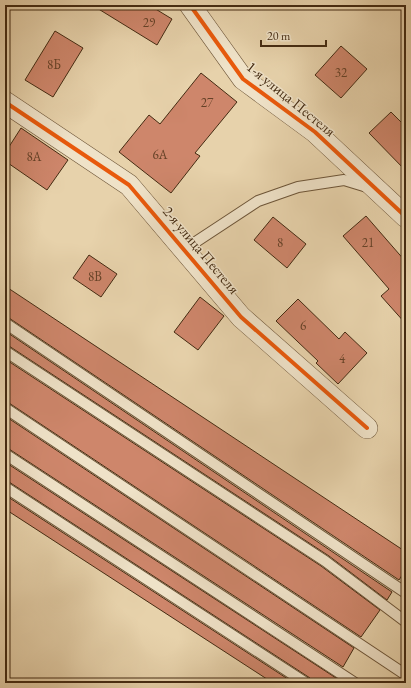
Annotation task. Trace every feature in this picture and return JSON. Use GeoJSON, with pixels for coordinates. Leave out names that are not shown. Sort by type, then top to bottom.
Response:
{"type":"FeatureCollection","features":[{"type":"Feature","properties":{"kind":"street","name":"1-я улица Пестеля"},"geometry":{"type":"LineString","coordinates":[[190,5],[243,79],[315,132],[406,217]]}},
{"type":"Feature","properties":{"kind":"street","name":"2-я улица Пестеля"},"geometry":{"type":"LineString","coordinates":[[5,102],[129,185],[185,249],[241,317],[367,428]]}},
{"type":"Feature","properties":{"kind":"lane"},"geometry":{"type":"LineString","coordinates":[[185,249],[258,201],[298,187],[344,180],[378,190]]}},
{"type":"Feature","properties":{"kind":"lane"},"geometry":{"type":"LineString","coordinates":[[5,323],[406,592]]}},
{"type":"Feature","properties":{"kind":"lane"},"geometry":{"type":"LineString","coordinates":[[5,351],[325,561],[406,622]]}},
{"type":"Feature","properties":{"kind":"lane"},"geometry":{"type":"LineString","coordinates":[[5,408],[406,675]]}},
{"type":"Feature","properties":{"kind":"lane"},"geometry":{"type":"LineString","coordinates":[[5,454],[355,683]]}},
{"type":"Feature","properties":{"kind":"lane"},"geometry":{"type":"LineString","coordinates":[[5,487],[306,683]]}},
{"type":"Feature","properties":{"kind":"building"},"geometry":{"type":"Polygon","coordinates":[[[92,5],[149,5],[172,19],[157,45],[92,5]]]}},
{"type":"Feature","properties":{"kind":"building"},"geometry":{"type":"Polygon","coordinates":[[[55,31],[83,48],[53,97],[25,80],[55,31]]]}},
{"type":"Feature","properties":{"kind":"building"},"geometry":{"type":"Polygon","coordinates":[[[341,46],[367,69],[341,98],[315,75],[341,46]]]}},
{"type":"Feature","properties":{"kind":"building"},"geometry":{"type":"Polygon","coordinates":[[[201,73],[237,102],[195,153],[200,156],[171,193],[119,152],[149,115],[160,124],[201,73]]]}},
{"type":"Feature","properties":{"kind":"building"},"geometry":{"type":"Polygon","coordinates":[[[391,112],[406,127],[406,171],[369,133],[391,112]]]}},
{"type":"Feature","properties":{"kind":"building"},"geometry":{"type":"Polygon","coordinates":[[[21,128],[68,160],[47,190],[5,161],[5,153],[21,128]]]}},
{"type":"Feature","properties":{"kind":"building"},"geometry":{"type":"Polygon","coordinates":[[[366,216],[406,262],[406,324],[381,296],[389,289],[343,236],[366,216]]]}},
{"type":"Feature","properties":{"kind":"building"},"geometry":{"type":"Polygon","coordinates":[[[273,217],[306,244],[287,268],[254,240],[273,217]]]}},
{"type":"Feature","properties":{"kind":"building"},"geometry":{"type":"Polygon","coordinates":[[[89,255],[117,274],[101,297],[73,278],[89,255]]]}},
{"type":"Feature","properties":{"kind":"building"},"geometry":{"type":"Polygon","coordinates":[[[5,286],[406,552],[406,569],[399,580],[9,318],[5,317],[5,286]]]}},
{"type":"Feature","properties":{"kind":"building"},"geometry":{"type":"Polygon","coordinates":[[[200,297],[224,316],[198,350],[174,332],[200,297]]]}},
{"type":"Feature","properties":{"kind":"building"},"geometry":{"type":"Polygon","coordinates":[[[298,299],[339,339],[345,332],[367,353],[338,384],[316,363],[318,361],[276,321],[298,299]]]}},
{"type":"Feature","properties":{"kind":"building"},"geometry":{"type":"Polygon","coordinates":[[[5,331],[392,592],[387,600],[329,556],[9,346],[5,345],[5,331]]]}},
{"type":"Feature","properties":{"kind":"building"},"geometry":{"type":"Polygon","coordinates":[[[5,359],[321,566],[380,610],[361,637],[9,403],[5,402],[5,359]]]}},
{"type":"Feature","properties":{"kind":"building"},"geometry":{"type":"Polygon","coordinates":[[[5,416],[354,648],[343,667],[9,449],[5,448],[5,416]]]}},
{"type":"Feature","properties":{"kind":"building"},"geometry":{"type":"Polygon","coordinates":[[[5,462],[336,678],[332,683],[312,683],[310,678],[9,482],[5,481],[5,462]]]}},
{"type":"Feature","properties":{"kind":"building"},"geometry":{"type":"Polygon","coordinates":[[[5,495],[294,683],[273,683],[5,509],[5,495]]]}},
{"type":"Feature","properties":{"kind":"cycle path"},"geometry":{"type":"LineString","coordinates":[[190,5],[243,79],[315,132],[406,217]]}},
{"type":"Feature","properties":{"kind":"cycle path"},"geometry":{"type":"LineString","coordinates":[[5,102],[129,185],[241,317],[367,428]]}}]}
